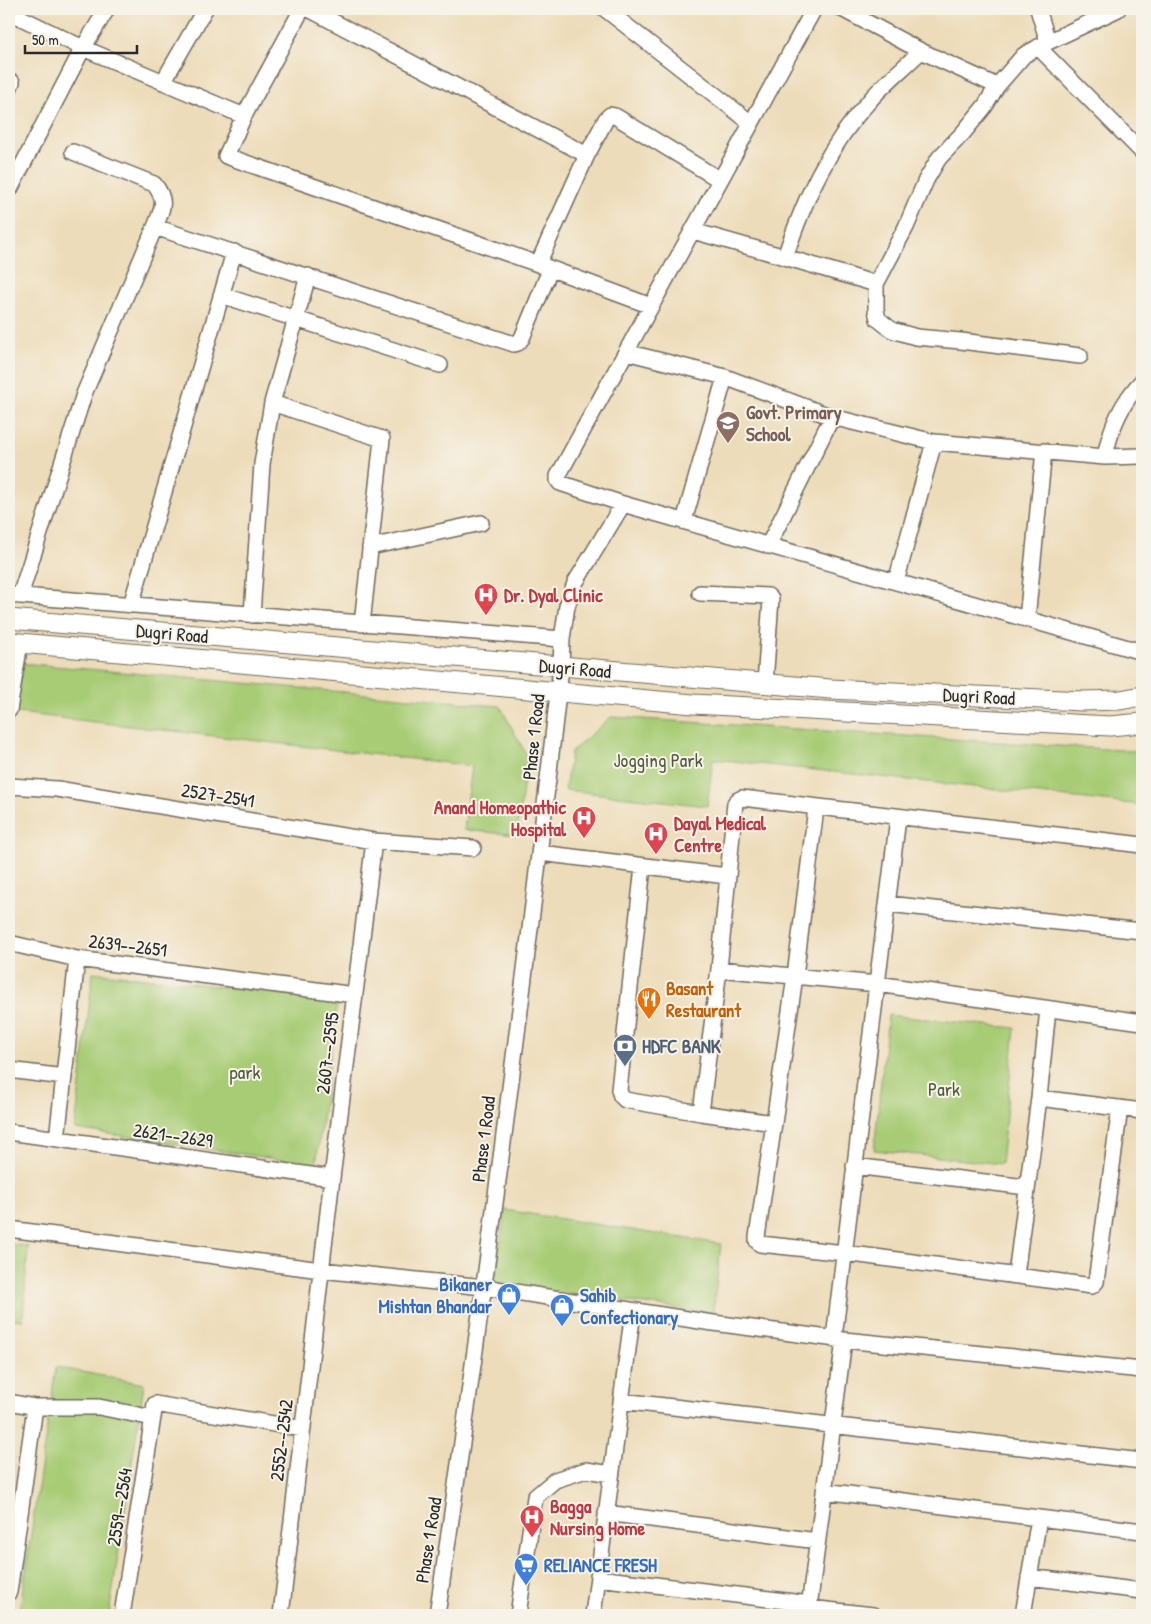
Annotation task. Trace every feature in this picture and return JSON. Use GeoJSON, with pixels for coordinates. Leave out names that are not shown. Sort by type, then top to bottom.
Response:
{"type":"FeatureCollection","features":[{"type":"Feature","properties":{"kind":"street"},"geometry":{"type":"LineString","coordinates":[[9,191],[84,48],[107,9]]}},
{"type":"Feature","properties":{"kind":"street"},"geometry":{"type":"LineString","coordinates":[[163,82],[205,9]]}},
{"type":"Feature","properties":{"kind":"street"},"geometry":{"type":"LineString","coordinates":[[302,9],[244,116],[226,156],[651,306]]}},
{"type":"Feature","properties":{"kind":"street"},"geometry":{"type":"LineString","coordinates":[[309,9],[587,155]]}},
{"type":"Feature","properties":{"kind":"street"},"geometry":{"type":"LineString","coordinates":[[605,9],[752,123]]}},
{"type":"Feature","properties":{"kind":"street"},"geometry":{"type":"LineString","coordinates":[[814,9],[558,476],[558,480],[560,483],[623,504],[1142,652]]}},
{"type":"Feature","properties":{"kind":"street"},"geometry":{"type":"LineString","coordinates":[[842,9],[921,51],[997,86]]}},
{"type":"Feature","properties":{"kind":"street"},"geometry":{"type":"LineString","coordinates":[[1038,9],[1043,44],[1142,152]]}},
{"type":"Feature","properties":{"kind":"street"},"geometry":{"type":"LineString","coordinates":[[1080,356],[916,337],[892,330],[878,319],[876,284],[906,227],[926,180],[939,158],[963,134],[985,106],[997,86],[1024,55],[1043,44],[1118,9]]}},
{"type":"Feature","properties":{"kind":"street"},"geometry":{"type":"LineString","coordinates":[[9,12],[84,48],[244,116]]}},
{"type":"Feature","properties":{"kind":"street"},"geometry":{"type":"LineString","coordinates":[[784,257],[796,223],[821,168],[846,130],[871,98],[921,51]]}},
{"type":"Feature","properties":{"kind":"street"},"geometry":{"type":"LineString","coordinates":[[155,227],[518,344],[522,338],[544,267],[587,155],[606,119],[610,116],[615,116],[720,180]]}},
{"type":"Feature","properties":{"kind":"street"},"geometry":{"type":"LineString","coordinates":[[73,152],[154,184],[160,191],[164,206],[84,394],[14,596],[562,639]]}},
{"type":"Feature","properties":{"kind":"street"},"geometry":{"type":"LineString","coordinates":[[693,231],[876,284]]}},
{"type":"Feature","properties":{"kind":"street"},"geometry":{"type":"LineString","coordinates":[[131,605],[234,252]]}},
{"type":"Feature","properties":{"kind":"street"},"geometry":{"type":"LineString","coordinates":[[252,615],[262,464],[272,403],[308,276]]}},
{"type":"Feature","properties":{"kind":"street"},"geometry":{"type":"LineString","coordinates":[[221,295],[440,365]]}},
{"type":"Feature","properties":{"kind":"street"},"geometry":{"type":"LineString","coordinates":[[626,352],[725,377],[832,417],[934,442],[1105,456],[1142,456]]}},
{"type":"Feature","properties":{"kind":"street"},"geometry":{"type":"LineString","coordinates":[[684,521],[725,377]]}},
{"type":"Feature","properties":{"kind":"street"},"geometry":{"type":"LineString","coordinates":[[1105,456],[1112,427],[1142,381]]}},
{"type":"Feature","properties":{"kind":"street"},"geometry":{"type":"LineString","coordinates":[[272,403],[382,439],[362,624]]}},
{"type":"Feature","properties":{"kind":"street"},"geometry":{"type":"LineString","coordinates":[[768,546],[832,417]]}},
{"type":"Feature","properties":{"kind":"street"},"geometry":{"type":"LineString","coordinates":[[896,582],[934,442]]}},
{"type":"Feature","properties":{"kind":"street"},"geometry":{"type":"LineString","coordinates":[[1027,620],[1044,451]]}},
{"type":"Feature","properties":{"kind":"street","name":"Phase 1 Road"},"geometry":{"type":"LineString","coordinates":[[437,1615],[484,1287],[540,853],[567,606],[575,583],[623,504]]}},
{"type":"Feature","properties":{"kind":"street"},"geometry":{"type":"LineString","coordinates":[[370,547],[481,523]]}},
{"type":"Feature","properties":{"kind":"street"},"geometry":{"type":"LineString","coordinates":[[700,593],[768,596],[771,599],[765,684]]}},
{"type":"Feature","properties":{"kind":"street","name":"Dugri Road"},"geometry":{"type":"LineString","coordinates":[[9,619],[830,689],[1082,701],[1120,700],[1142,696]]}},
{"type":"Feature","properties":{"kind":"street"},"geometry":{"type":"LineString","coordinates":[[9,710],[14,643]]}},
{"type":"Feature","properties":{"kind":"street","name":"Dugri Road"},"geometry":{"type":"LineString","coordinates":[[14,643],[723,706],[1110,726],[1142,723]]}},
{"type":"Feature","properties":{"kind":"street","name":"2527-2541"},"geometry":{"type":"LineString","coordinates":[[9,786],[57,789],[374,841],[473,848]]}},
{"type":"Feature","properties":{"kind":"street"},"geometry":{"type":"LineString","coordinates":[[701,1113],[719,969],[735,803],[738,800],[742,798],[898,818],[1142,845]]}},
{"type":"Feature","properties":{"kind":"street"},"geometry":{"type":"LineString","coordinates":[[816,808],[795,976],[757,1241],[760,1244],[1095,1285],[1120,1108]]}},
{"type":"Feature","properties":{"kind":"street"},"geometry":{"type":"LineString","coordinates":[[809,1609],[832,1425],[845,1253],[854,1166],[898,818]]}},
{"type":"Feature","properties":{"kind":"street","name":"2607--2595"},"geometry":{"type":"LineString","coordinates":[[321,1270],[374,841]]}},
{"type":"Feature","properties":{"kind":"street"},"geometry":{"type":"LineString","coordinates":[[540,853],[727,876]]}},
{"type":"Feature","properties":{"kind":"street"},"geometry":{"type":"LineString","coordinates":[[644,866],[619,1090],[620,1096],[625,1100],[774,1123]]}},
{"type":"Feature","properties":{"kind":"street"},"geometry":{"type":"LineString","coordinates":[[887,904],[1142,931]]}},
{"type":"Feature","properties":{"kind":"street"},"geometry":{"type":"LineString","coordinates":[[9,943],[76,959]]}},
{"type":"Feature","properties":{"kind":"street","name":"2639--2651"},"geometry":{"type":"LineString","coordinates":[[57,1139],[76,959],[355,995]]}},
{"type":"Feature","properties":{"kind":"street"},"geometry":{"type":"LineString","coordinates":[[719,969],[877,984],[1142,1022]]}},
{"type":"Feature","properties":{"kind":"street"},"geometry":{"type":"LineString","coordinates":[[1016,1275],[1039,1098],[1048,1009]]}},
{"type":"Feature","properties":{"kind":"street"},"geometry":{"type":"LineString","coordinates":[[9,1070],[64,1077]]}},
{"type":"Feature","properties":{"kind":"street"},"geometry":{"type":"LineString","coordinates":[[1039,1098],[1142,1111]]}},
{"type":"Feature","properties":{"kind":"street","name":"2621--2629"},"geometry":{"type":"LineString","coordinates":[[9,1132],[332,1178]]}},
{"type":"Feature","properties":{"kind":"street"},"geometry":{"type":"LineString","coordinates":[[854,1166],[1026,1187]]}},
{"type":"Feature","properties":{"kind":"street"},"geometry":{"type":"LineString","coordinates":[[9,1229],[321,1270],[484,1287],[706,1322],[839,1339],[1142,1370]]}},
{"type":"Feature","properties":{"kind":"street","name":"2552--2542"},"geometry":{"type":"LineString","coordinates":[[281,1615],[321,1270]]}},
{"type":"Feature","properties":{"kind":"street"},"geometry":{"type":"LineString","coordinates":[[593,1615],[633,1311]]}},
{"type":"Feature","properties":{"kind":"street"},"geometry":{"type":"LineString","coordinates":[[621,1400],[1142,1461]]}},
{"type":"Feature","properties":{"kind":"street"},"geometry":{"type":"LineString","coordinates":[[9,1402],[35,1407],[98,1407],[154,1411],[303,1429]]}},
{"type":"Feature","properties":{"kind":"street"},"geometry":{"type":"LineString","coordinates":[[9,1592],[35,1407]]}},
{"type":"Feature","properties":{"kind":"street","name":"2559--2564"},"geometry":{"type":"LineString","coordinates":[[122,1615],[154,1411]]}},
{"type":"Feature","properties":{"kind":"street"},"geometry":{"type":"LineString","coordinates":[[518,1615],[535,1497],[555,1480],[586,1470],[612,1474]]}},
{"type":"Feature","properties":{"kind":"street"},"geometry":{"type":"LineString","coordinates":[[824,1491],[1142,1530]]}},
{"type":"Feature","properties":{"kind":"street"},"geometry":{"type":"LineString","coordinates":[[606,1513],[817,1541]]}},
{"type":"Feature","properties":{"kind":"street"},"geometry":{"type":"LineString","coordinates":[[1023,1615],[1039,1518]]}},
{"type":"Feature","properties":{"kind":"street"},"geometry":{"type":"LineString","coordinates":[[1029,1577],[1142,1591]]}},
{"type":"Feature","properties":{"kind":"street"},"geometry":{"type":"LineString","coordinates":[[598,1578],[809,1609],[873,1615]]}},
{"type":"Feature","properties":{"kind":"green space"},"geometry":{"type":"Polygon","coordinates":[[[9,662],[500,706],[527,756],[517,835],[464,830],[472,766],[9,712],[9,662]]]}},
{"type":"Feature","properties":{"kind":"green space","name":"Jogging Park"},"geometry":{"type":"Polygon","coordinates":[[[611,717],[1137,751],[1142,749],[1142,805],[713,759],[707,806],[565,790],[571,752],[611,717]]]}},
{"type":"Feature","properties":{"kind":"green space","name":"park"},"geometry":{"type":"Polygon","coordinates":[[[93,972],[338,1000],[316,1165],[75,1129],[93,972]]]}},
{"type":"Feature","properties":{"kind":"green space","name":"Park"},"geometry":{"type":"Polygon","coordinates":[[[888,1015],[1015,1028],[1001,1164],[874,1150],[888,1015]]]}},
{"type":"Feature","properties":{"kind":"green space"},"geometry":{"type":"Polygon","coordinates":[[[505,1210],[721,1244],[713,1313],[495,1284],[505,1210]]]}},
{"type":"Feature","properties":{"kind":"green space"},"geometry":{"type":"Polygon","coordinates":[[[9,1244],[28,1246],[23,1320],[9,1319],[9,1244]]]}},
{"type":"Feature","properties":{"kind":"green space"},"geometry":{"type":"Polygon","coordinates":[[[56,1367],[144,1384],[109,1615],[19,1615],[56,1367]]]}},
{"type":"Feature","properties":{"kind":"place","name":"Govt. Primary School"},"geometry":{"type":"Point","coordinates":[728,444]}},
{"type":"Feature","properties":{"kind":"place","name":"Dr. Dyal Clinic"},"geometry":{"type":"Point","coordinates":[486,616]}},
{"type":"Feature","properties":{"kind":"place","name":"Anand Homeopathic Hospital"},"geometry":{"type":"Point","coordinates":[584,839]}},
{"type":"Feature","properties":{"kind":"place","name":"Dayal Medical Centre"},"geometry":{"type":"Point","coordinates":[656,855]}},
{"type":"Feature","properties":{"kind":"place","name":"Basant Restaurant"},"geometry":{"type":"Point","coordinates":[649,1020]}},
{"type":"Feature","properties":{"kind":"place","name":"HDFC BANK"},"geometry":{"type":"Point","coordinates":[625,1067]}},
{"type":"Feature","properties":{"kind":"place","name":"Bikaner Mishtan Bhandar"},"geometry":{"type":"Point","coordinates":[509,1316]}},
{"type":"Feature","properties":{"kind":"place","name":"Sahib Confectionary"},"geometry":{"type":"Point","coordinates":[562,1327]}},
{"type":"Feature","properties":{"kind":"place","name":"Bagga Nursing Home"},"geometry":{"type":"Point","coordinates":[532,1538]}},
{"type":"Feature","properties":{"kind":"place","name":"RELIANCE FRESH"},"geometry":{"type":"Point","coordinates":[526,1586]}}]}
